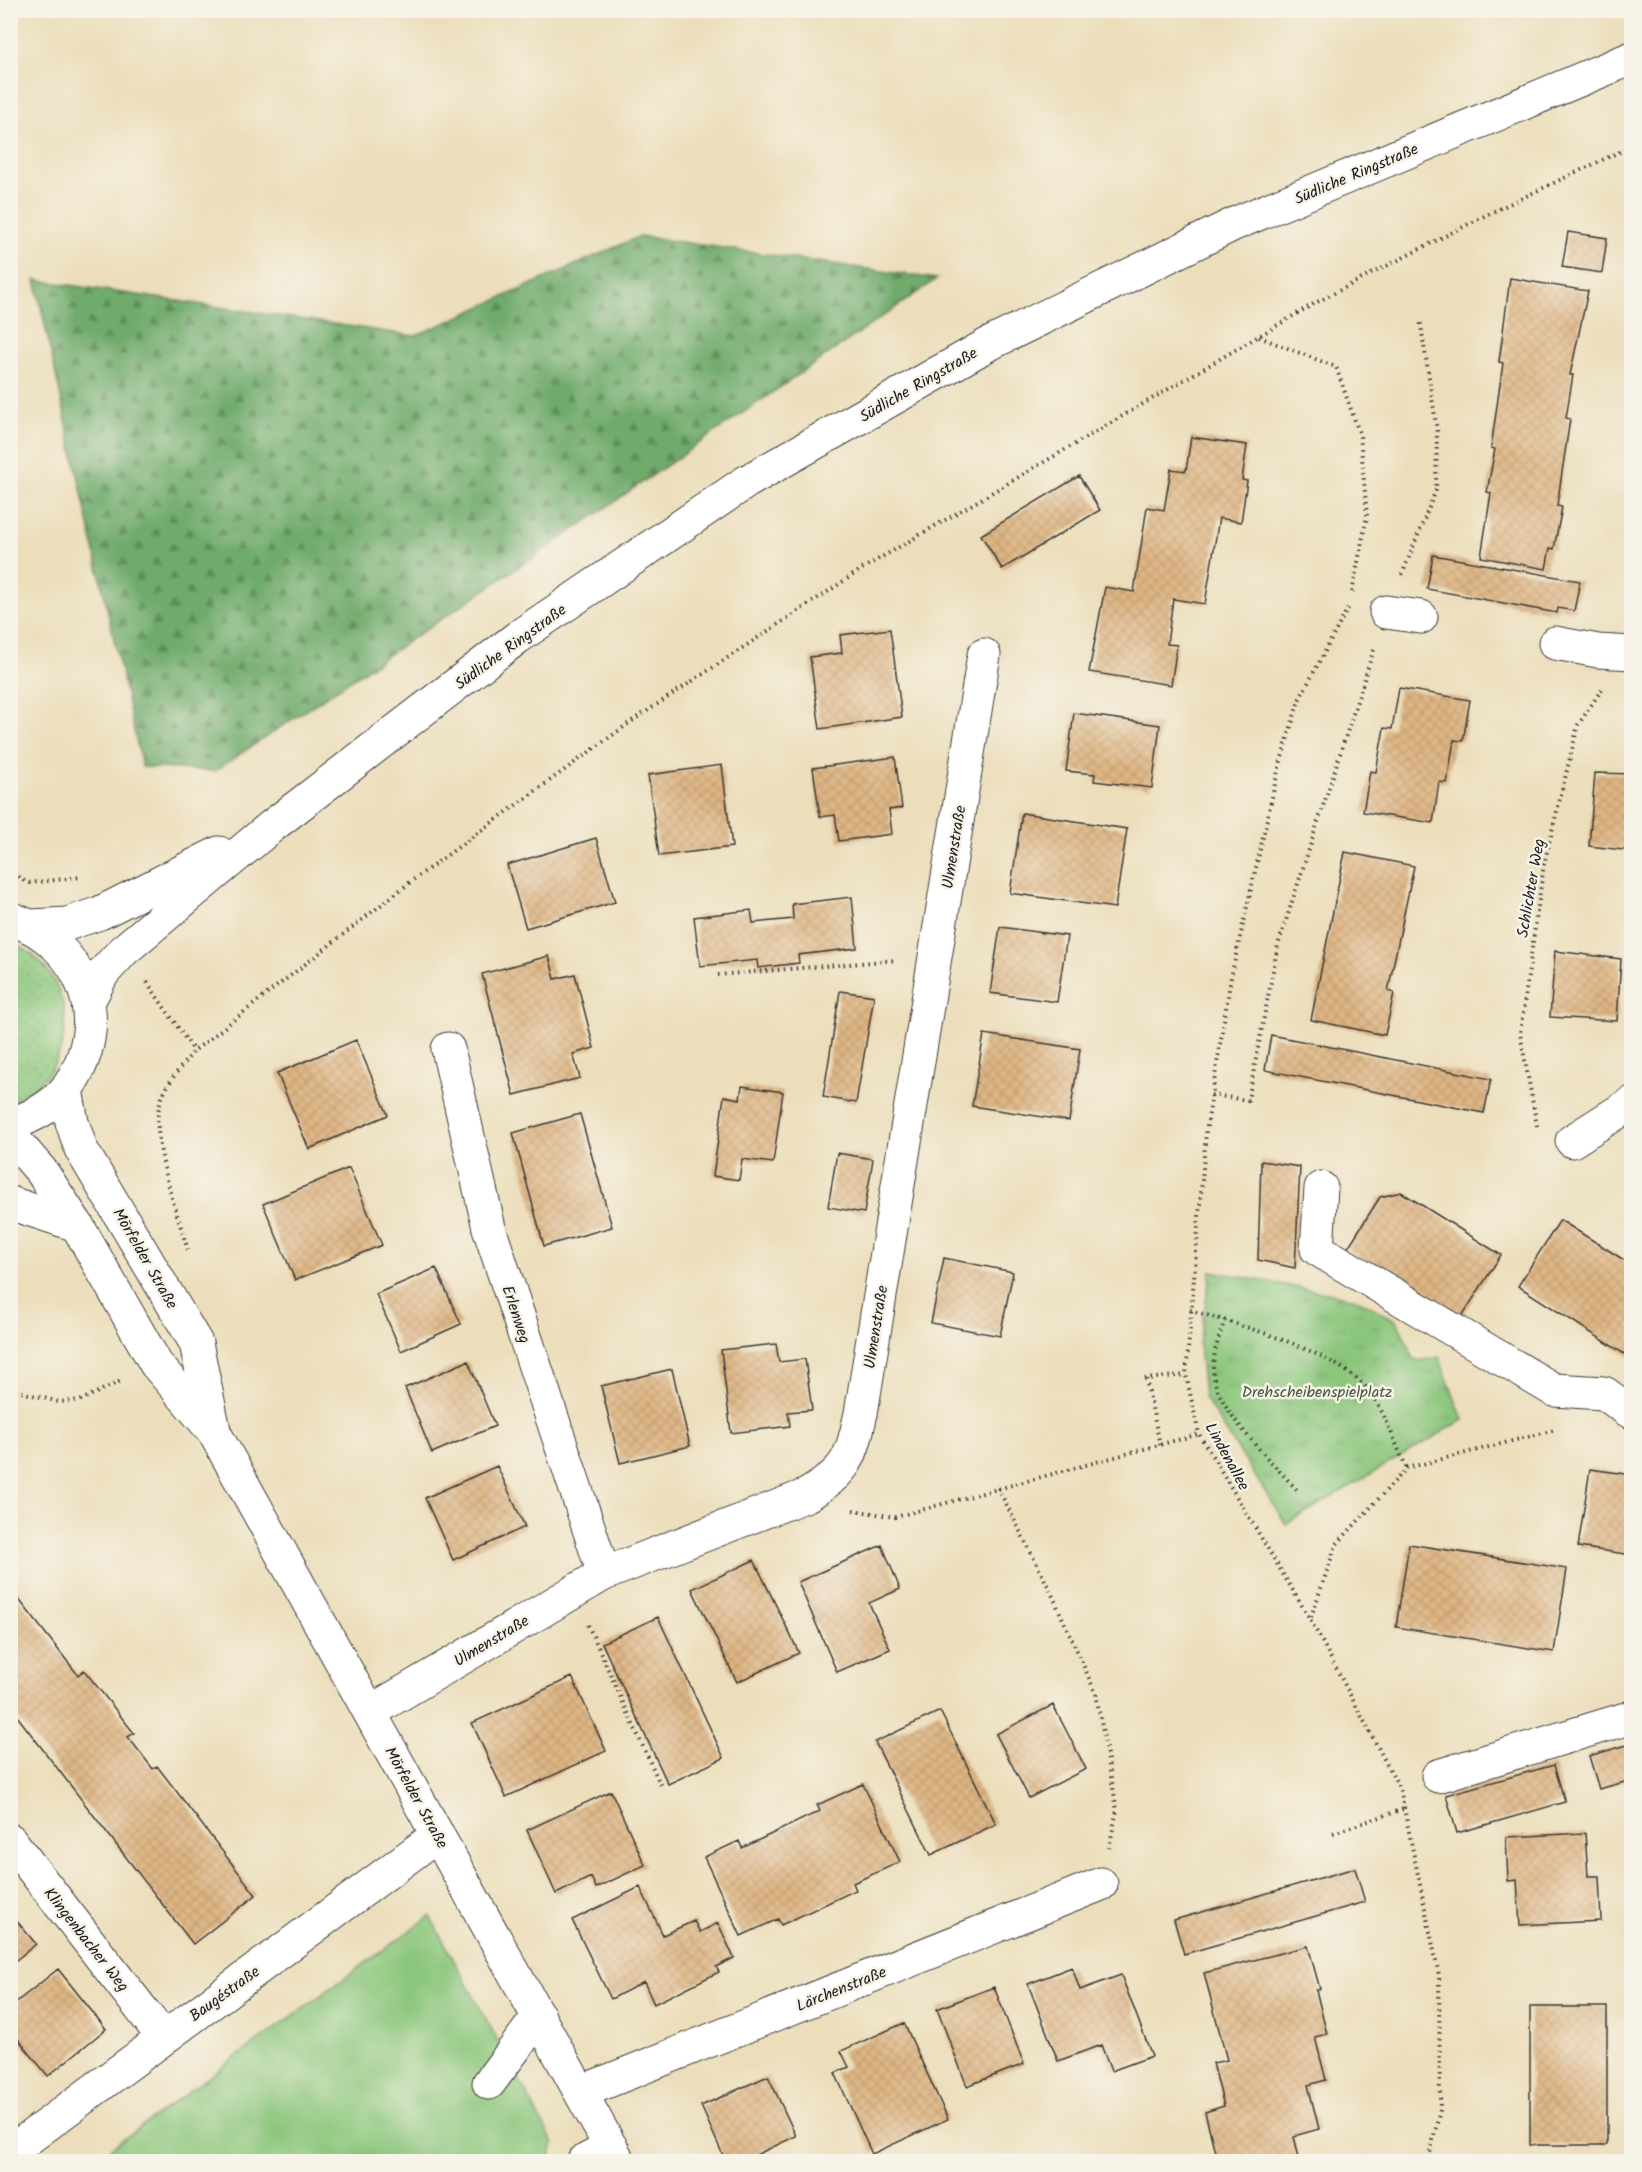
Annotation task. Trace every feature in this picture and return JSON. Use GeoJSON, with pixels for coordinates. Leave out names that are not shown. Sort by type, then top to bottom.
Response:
{"type":"FeatureCollection","features":[{"type":"Feature","properties":{"kind":"street","name":"Südliche Ringstraße"},"geometry":{"type":"LineString","coordinates":[[88,1002],[103,973],[124,950],[272,826],[518,637],[746,482],[987,345],[1234,224],[1632,58]]}},
{"type":"Feature","properties":{"kind":"street"},"geometry":{"type":"LineString","coordinates":[[1386,612],[1421,617]]}},
{"type":"Feature","properties":{"kind":"street"},"geometry":{"type":"LineString","coordinates":[[1555,643],[1598,651],[1632,653]]}},
{"type":"Feature","properties":{"kind":"street","name":"Ulmenstraße"},"geometry":{"type":"LineString","coordinates":[[370,1712],[603,1574],[807,1495],[835,1478],[852,1453],[861,1413],[984,655]]}},
{"type":"Feature","properties":{"kind":"street","name":"Südliche Ringstraße"},"geometry":{"type":"LineString","coordinates":[[21,922],[67,924],[100,913],[272,826]]}},
{"type":"Feature","properties":{"kind":"street","name":"Südliche Ringstraße"},"geometry":{"type":"LineString","coordinates":[[10,1125],[38,1114],[66,1090],[82,1063],[89,1033],[88,1002],[78,971],[58,945],[21,922]]}},
{"type":"Feature","properties":{"kind":"street","name":"Erlenweg"},"geometry":{"type":"LineString","coordinates":[[448,1049],[489,1228],[603,1574]]}},
{"type":"Feature","properties":{"kind":"street","name":"Mörfelder Straße"},"geometry":{"type":"LineString","coordinates":[[66,1090],[72,1122],[81,1149],[196,1343],[214,1432]]}},
{"type":"Feature","properties":{"kind":"street"},"geometry":{"type":"LineString","coordinates":[[1572,1141],[1632,1103]]}},
{"type":"Feature","properties":{"kind":"street","name":"Mörfelder Straße"},"geometry":{"type":"LineString","coordinates":[[10,1135],[42,1172],[76,1225],[156,1364],[214,1432],[581,2092],[604,2157]]}},
{"type":"Feature","properties":{"kind":"street"},"geometry":{"type":"LineString","coordinates":[[1321,1188],[1317,1249],[1554,1390],[1604,1393],[1630,1410]]}},
{"type":"Feature","properties":{"kind":"street"},"geometry":{"type":"LineString","coordinates":[[10,1203],[76,1225]]}},
{"type":"Feature","properties":{"kind":"street"},"geometry":{"type":"LineString","coordinates":[[1438,1776],[1632,1718]]}},
{"type":"Feature","properties":{"kind":"street","name":"Baugéstraße"},"geometry":{"type":"LineString","coordinates":[[10,2152],[438,1835]]}},
{"type":"Feature","properties":{"kind":"street","name":"Klingenbacher Weg"},"geometry":{"type":"LineString","coordinates":[[10,1840],[163,2037]]}},
{"type":"Feature","properties":{"kind":"street","name":"Lärchenstraße"},"geometry":{"type":"LineString","coordinates":[[581,2092],[1101,1884]]}},
{"type":"Feature","properties":{"kind":"street"},"geometry":{"type":"LineString","coordinates":[[489,2083],[538,2016]]}},
{"type":"Feature","properties":{"kind":"path"},"geometry":{"type":"LineString","coordinates":[[189,1256],[164,1165],[158,1114],[169,1082],[194,1051],[413,880],[632,721],[865,567],[1328,297],[1490,213],[1632,146]]}},
{"type":"Feature","properties":{"kind":"path"},"geometry":{"type":"LineString","coordinates":[[1211,1095],[1248,1100],[1278,945],[1386,612],[1436,490],[1437,429],[1420,319]]}},
{"type":"Feature","properties":{"kind":"path"},"geometry":{"type":"LineString","coordinates":[[1259,337],[1336,367],[1360,435],[1367,516],[1351,594]]}},
{"type":"Feature","properties":{"kind":"path","name":"Lindenallee"},"geometry":{"type":"LineString","coordinates":[[1386,612],[1349,605],[1299,700],[1278,771],[1231,977],[1211,1095],[1185,1375],[1199,1434],[1310,1618],[1400,1789],[1439,1975],[1440,2110],[1428,2162]]}},
{"type":"Feature","properties":{"kind":"path","name":"Schlichter Weg"},"geometry":{"type":"LineString","coordinates":[[1538,1136],[1520,1033],[1544,864],[1578,725],[1605,686]]}},
{"type":"Feature","properties":{"kind":"path"},"geometry":{"type":"LineString","coordinates":[[10,868],[27,884],[75,878]]}},
{"type":"Feature","properties":{"kind":"path"},"geometry":{"type":"LineString","coordinates":[[718,975],[935,957]]}},
{"type":"Feature","properties":{"kind":"path"},"geometry":{"type":"LineString","coordinates":[[1190,1310],[1280,1339],[1340,1368],[1367,1389],[1379,1407],[1407,1468]]}},
{"type":"Feature","properties":{"kind":"path"},"geometry":{"type":"LineString","coordinates":[[1225,1320],[1215,1349],[1213,1372],[1224,1406],[1298,1491]]}},
{"type":"Feature","properties":{"kind":"path"},"geometry":{"type":"LineString","coordinates":[[10,1389],[59,1402],[81,1400],[156,1364]]}},
{"type":"Feature","properties":{"kind":"path"},"geometry":{"type":"LineString","coordinates":[[1160,1444],[1146,1379],[1185,1375]]}},
{"type":"Feature","properties":{"kind":"path"},"geometry":{"type":"LineString","coordinates":[[1310,1618],[1336,1545],[1407,1468],[1562,1428]]}},
{"type":"Feature","properties":{"kind":"path"},"geometry":{"type":"LineString","coordinates":[[807,1495],[858,1512],[895,1517],[1199,1434]]}},
{"type":"Feature","properties":{"kind":"path"},"geometry":{"type":"LineString","coordinates":[[998,1488],[1056,1602],[1096,1694],[1117,1810],[1101,1884]]}},
{"type":"Feature","properties":{"kind":"path"},"geometry":{"type":"LineString","coordinates":[[572,1591],[661,1786]]}},
{"type":"Feature","properties":{"kind":"path"},"geometry":{"type":"LineString","coordinates":[[1334,1833],[1404,1809]]}},
{"type":"Feature","properties":{"kind":"green space"},"geometry":{"type":"Polygon","coordinates":[[[640,236],[937,279],[556,542],[215,771],[142,767],[35,280],[415,336],[640,236]]]}},
{"type":"Feature","properties":{"kind":"green space"},"geometry":{"type":"Polygon","coordinates":[[[11,942],[28,951],[53,978],[64,1013],[64,1031],[61,1049],[49,1073],[11,1103],[11,942]]]}},
{"type":"Feature","properties":{"kind":"green space","name":"Drehscheibenspielplatz"},"geometry":{"type":"Polygon","coordinates":[[[1211,1271],[1357,1299],[1397,1321],[1415,1361],[1439,1357],[1463,1420],[1286,1524],[1204,1397],[1199,1344],[1211,1271]]]}},
{"type":"Feature","properties":{"kind":"green space"},"geometry":{"type":"Polygon","coordinates":[[[430,1916],[554,2144],[549,2162],[92,2162],[430,1916]]]}},
{"type":"Feature","properties":{"kind":"building"},"geometry":{"type":"Polygon","coordinates":[[[1568,232],[1607,238],[1602,273],[1562,267],[1568,232]]]}},
{"type":"Feature","properties":{"kind":"building"},"geometry":{"type":"Polygon","coordinates":[[[1510,278],[1588,291],[1570,375],[1573,375],[1566,418],[1570,419],[1557,506],[1562,507],[1554,549],[1550,548],[1546,569],[1481,557],[1491,493],[1487,492],[1495,449],[1491,448],[1503,363],[1499,362],[1510,278]]]}},
{"type":"Feature","properties":{"kind":"building"},"geometry":{"type":"Polygon","coordinates":[[[1191,437],[1247,445],[1242,480],[1247,481],[1241,522],[1219,518],[1205,604],[1173,599],[1167,644],[1177,645],[1171,685],[1089,672],[1105,587],[1134,592],[1147,507],[1164,510],[1171,469],[1186,471],[1191,437]]]}},
{"type":"Feature","properties":{"kind":"building"},"geometry":{"type":"Polygon","coordinates":[[[1079,476],[1100,510],[1002,569],[981,535],[1079,476]]]}},
{"type":"Feature","properties":{"kind":"building"},"geometry":{"type":"Polygon","coordinates":[[[1433,555],[1580,581],[1574,611],[1558,608],[1557,613],[1427,589],[1433,555]]]}},
{"type":"Feature","properties":{"kind":"building"},"geometry":{"type":"Polygon","coordinates":[[[890,629],[902,717],[820,729],[810,657],[842,653],[840,635],[890,629]]]}},
{"type":"Feature","properties":{"kind":"building"},"geometry":{"type":"Polygon","coordinates":[[[1399,688],[1470,700],[1463,741],[1454,740],[1447,783],[1439,782],[1433,823],[1363,812],[1370,771],[1376,772],[1384,728],[1392,729],[1399,688]]]}},
{"type":"Feature","properties":{"kind":"building"},"geometry":{"type":"Polygon","coordinates":[[[1074,713],[1160,725],[1152,788],[1094,781],[1095,774],[1066,771],[1074,713]]]}},
{"type":"Feature","properties":{"kind":"building"},"geometry":{"type":"Polygon","coordinates":[[[895,757],[902,808],[889,810],[892,834],[839,841],[835,815],[820,817],[813,768],[895,757]]]}},
{"type":"Feature","properties":{"kind":"building"},"geometry":{"type":"Polygon","coordinates":[[[722,765],[732,847],[659,856],[648,775],[722,765]]]}},
{"type":"Feature","properties":{"kind":"building"},"geometry":{"type":"Polygon","coordinates":[[[1595,773],[1632,774],[1632,851],[1589,846],[1595,773]]]}},
{"type":"Feature","properties":{"kind":"building"},"geometry":{"type":"Polygon","coordinates":[[[1022,813],[1127,829],[1115,908],[1010,893],[1022,813]]]}},
{"type":"Feature","properties":{"kind":"building"},"geometry":{"type":"Polygon","coordinates":[[[596,838],[615,902],[526,928],[507,865],[596,838]]]}},
{"type":"Feature","properties":{"kind":"building"},"geometry":{"type":"Polygon","coordinates":[[[1345,852],[1414,866],[1388,991],[1394,993],[1385,1035],[1311,1020],[1345,852]]]}},
{"type":"Feature","properties":{"kind":"building"},"geometry":{"type":"Polygon","coordinates":[[[852,897],[857,948],[798,955],[799,963],[758,968],[757,960],[700,966],[694,917],[751,910],[753,923],[793,919],[792,904],[852,897]]]}},
{"type":"Feature","properties":{"kind":"building"},"geometry":{"type":"Polygon","coordinates":[[[1000,927],[1067,936],[1057,1002],[990,993],[1000,927]]]}},
{"type":"Feature","properties":{"kind":"building"},"geometry":{"type":"Polygon","coordinates":[[[1555,951],[1621,959],[1617,1021],[1550,1017],[1555,951]]]}},
{"type":"Feature","properties":{"kind":"building"},"geometry":{"type":"Polygon","coordinates":[[[549,956],[555,979],[575,974],[594,1048],[573,1054],[580,1078],[514,1095],[482,974],[549,956]]]}},
{"type":"Feature","properties":{"kind":"building"},"geometry":{"type":"Polygon","coordinates":[[[840,991],[874,996],[856,1103],[823,1097],[840,991]]]}},
{"type":"Feature","properties":{"kind":"building"},"geometry":{"type":"Polygon","coordinates":[[[984,1034],[1080,1049],[1069,1121],[972,1106],[984,1034]]]}},
{"type":"Feature","properties":{"kind":"building"},"geometry":{"type":"Polygon","coordinates":[[[1271,1035],[1491,1079],[1484,1113],[1265,1070],[1271,1035]]]}},
{"type":"Feature","properties":{"kind":"building"},"geometry":{"type":"Polygon","coordinates":[[[356,1040],[388,1115],[309,1149],[277,1073],[356,1040]]]}},
{"type":"Feature","properties":{"kind":"building"},"geometry":{"type":"Polygon","coordinates":[[[742,1086],[783,1092],[773,1163],[742,1159],[739,1180],[713,1176],[724,1096],[740,1099],[742,1086]]]}},
{"type":"Feature","properties":{"kind":"building"},"geometry":{"type":"Polygon","coordinates":[[[580,1114],[612,1227],[544,1246],[513,1133],[580,1114]]]}},
{"type":"Feature","properties":{"kind":"building"},"geometry":{"type":"Polygon","coordinates":[[[837,1153],[873,1159],[864,1213],[828,1207],[837,1153]]]}},
{"type":"Feature","properties":{"kind":"building"},"geometry":{"type":"Polygon","coordinates":[[[1261,1161],[1300,1167],[1295,1268],[1258,1260],[1261,1161]]]}},
{"type":"Feature","properties":{"kind":"building"},"geometry":{"type":"Polygon","coordinates":[[[349,1168],[382,1245],[295,1280],[263,1204],[349,1168]]]}},
{"type":"Feature","properties":{"kind":"building"},"geometry":{"type":"Polygon","coordinates":[[[1401,1192],[1501,1255],[1459,1321],[1347,1249],[1380,1197],[1401,1192]]]}},
{"type":"Feature","properties":{"kind":"building"},"geometry":{"type":"Polygon","coordinates":[[[1560,1220],[1632,1265],[1632,1359],[1518,1286],[1560,1220]]]}},
{"type":"Feature","properties":{"kind":"building"},"geometry":{"type":"Polygon","coordinates":[[[944,1258],[1013,1272],[1000,1336],[931,1323],[944,1258]]]}},
{"type":"Feature","properties":{"kind":"building"},"geometry":{"type":"Polygon","coordinates":[[[436,1268],[461,1324],[401,1351],[376,1294],[436,1268]]]}},
{"type":"Feature","properties":{"kind":"building"},"geometry":{"type":"Polygon","coordinates":[[[776,1344],[779,1362],[805,1359],[812,1410],[788,1412],[790,1426],[731,1433],[721,1350],[776,1344]]]}},
{"type":"Feature","properties":{"kind":"building"},"geometry":{"type":"Polygon","coordinates":[[[468,1361],[495,1426],[432,1453],[405,1388],[468,1361]]]}},
{"type":"Feature","properties":{"kind":"building"},"geometry":{"type":"Polygon","coordinates":[[[672,1369],[690,1446],[620,1463],[601,1386],[672,1369]]]}},
{"type":"Feature","properties":{"kind":"building"},"geometry":{"type":"Polygon","coordinates":[[[497,1466],[525,1527],[453,1560],[425,1498],[497,1466]]]}},
{"type":"Feature","properties":{"kind":"building"},"geometry":{"type":"Polygon","coordinates":[[[1590,1469],[1632,1475],[1632,1555],[1578,1547],[1590,1469]]]}},
{"type":"Feature","properties":{"kind":"building"},"geometry":{"type":"Polygon","coordinates":[[[1409,1544],[1567,1569],[1554,1652],[1396,1627],[1409,1544]]]}},
{"type":"Feature","properties":{"kind":"building"},"geometry":{"type":"Polygon","coordinates":[[[882,1545],[900,1589],[869,1603],[890,1649],[837,1672],[798,1582],[882,1545]]]}},
{"type":"Feature","properties":{"kind":"building"},"geometry":{"type":"Polygon","coordinates":[[[754,1560],[799,1653],[737,1682],[692,1589],[754,1560]]]}},
{"type":"Feature","properties":{"kind":"building"},"geometry":{"type":"Polygon","coordinates":[[[10,1588],[78,1675],[84,1670],[134,1733],[128,1737],[153,1769],[157,1766],[256,1895],[193,1944],[10,1707],[10,1588]]]}},
{"type":"Feature","properties":{"kind":"building"},"geometry":{"type":"Polygon","coordinates":[[[658,1617],[724,1758],[668,1784],[602,1643],[658,1617]]]}},
{"type":"Feature","properties":{"kind":"building"},"geometry":{"type":"Polygon","coordinates":[[[572,1677],[606,1751],[506,1797],[472,1723],[572,1677]]]}},
{"type":"Feature","properties":{"kind":"building"},"geometry":{"type":"Polygon","coordinates":[[[1053,1705],[1086,1769],[1029,1798],[996,1734],[1053,1705]]]}},
{"type":"Feature","properties":{"kind":"building"},"geometry":{"type":"Polygon","coordinates":[[[940,1711],[996,1824],[931,1855],[875,1742],[940,1711]]]}},
{"type":"Feature","properties":{"kind":"building"},"geometry":{"type":"Polygon","coordinates":[[[1627,1745],[1632,1763],[1632,1780],[1599,1789],[1589,1756],[1627,1745]]]}},
{"type":"Feature","properties":{"kind":"building"},"geometry":{"type":"Polygon","coordinates":[[[1554,1765],[1565,1802],[1457,1833],[1446,1795],[1554,1765]]]}},
{"type":"Feature","properties":{"kind":"building"},"geometry":{"type":"Polygon","coordinates":[[[863,1784],[900,1862],[853,1883],[856,1890],[781,1925],[778,1919],[741,1936],[704,1857],[739,1841],[742,1848],[820,1811],[817,1805],[863,1784]]]}},
{"type":"Feature","properties":{"kind":"building"},"geometry":{"type":"Polygon","coordinates":[[[611,1791],[645,1865],[596,1888],[591,1877],[556,1894],[527,1830],[611,1791]]]}},
{"type":"Feature","properties":{"kind":"building"},"geometry":{"type":"Polygon","coordinates":[[[1585,1833],[1588,1876],[1599,1876],[1601,1921],[1520,1925],[1517,1880],[1508,1881],[1506,1837],[1585,1833]]]}},
{"type":"Feature","properties":{"kind":"building"},"geometry":{"type":"Polygon","coordinates":[[[1355,1868],[1365,1902],[1184,1954],[1174,1920],[1355,1868]]]}},
{"type":"Feature","properties":{"kind":"building"},"geometry":{"type":"Polygon","coordinates":[[[640,1887],[663,1935],[694,1921],[700,1932],[718,1923],[734,1958],[716,1967],[719,1972],[654,2004],[644,1982],[611,1999],[572,1920],[640,1887]]]}},
{"type":"Feature","properties":{"kind":"building"},"geometry":{"type":"Polygon","coordinates":[[[10,1913],[36,1944],[10,1965],[10,1913]]]}},
{"type":"Feature","properties":{"kind":"building"},"geometry":{"type":"Polygon","coordinates":[[[1308,1946],[1320,1989],[1316,1990],[1327,2034],[1315,2037],[1326,2080],[1308,2085],[1319,2129],[1294,2136],[1300,2162],[1210,2162],[1209,2158],[1216,2156],[1205,2112],[1224,2106],[1213,2063],[1227,2060],[1204,1973],[1308,1946]]]}},
{"type":"Feature","properties":{"kind":"building"},"geometry":{"type":"Polygon","coordinates":[[[1072,1967],[1080,1990],[1121,1975],[1152,2056],[1111,2071],[1101,2045],[1058,2061],[1028,1984],[1072,1967]]]}},
{"type":"Feature","properties":{"kind":"building"},"geometry":{"type":"Polygon","coordinates":[[[58,1969],[106,2029],[48,2076],[10,2029],[10,2007],[58,1969]]]}},
{"type":"Feature","properties":{"kind":"building"},"geometry":{"type":"Polygon","coordinates":[[[994,1987],[1024,2064],[967,2086],[937,2009],[994,1987]]]}},
{"type":"Feature","properties":{"kind":"building"},"geometry":{"type":"Polygon","coordinates":[[[1530,2007],[1607,2007],[1607,2145],[1530,2145],[1530,2007]]]}},
{"type":"Feature","properties":{"kind":"building"},"geometry":{"type":"Polygon","coordinates":[[[904,2023],[948,2119],[872,2154],[835,2073],[849,2067],[841,2051],[904,2023]]]}},
{"type":"Feature","properties":{"kind":"building"},"geometry":{"type":"Polygon","coordinates":[[[768,2076],[796,2136],[741,2162],[726,2162],[701,2106],[768,2076]]]}}]}
